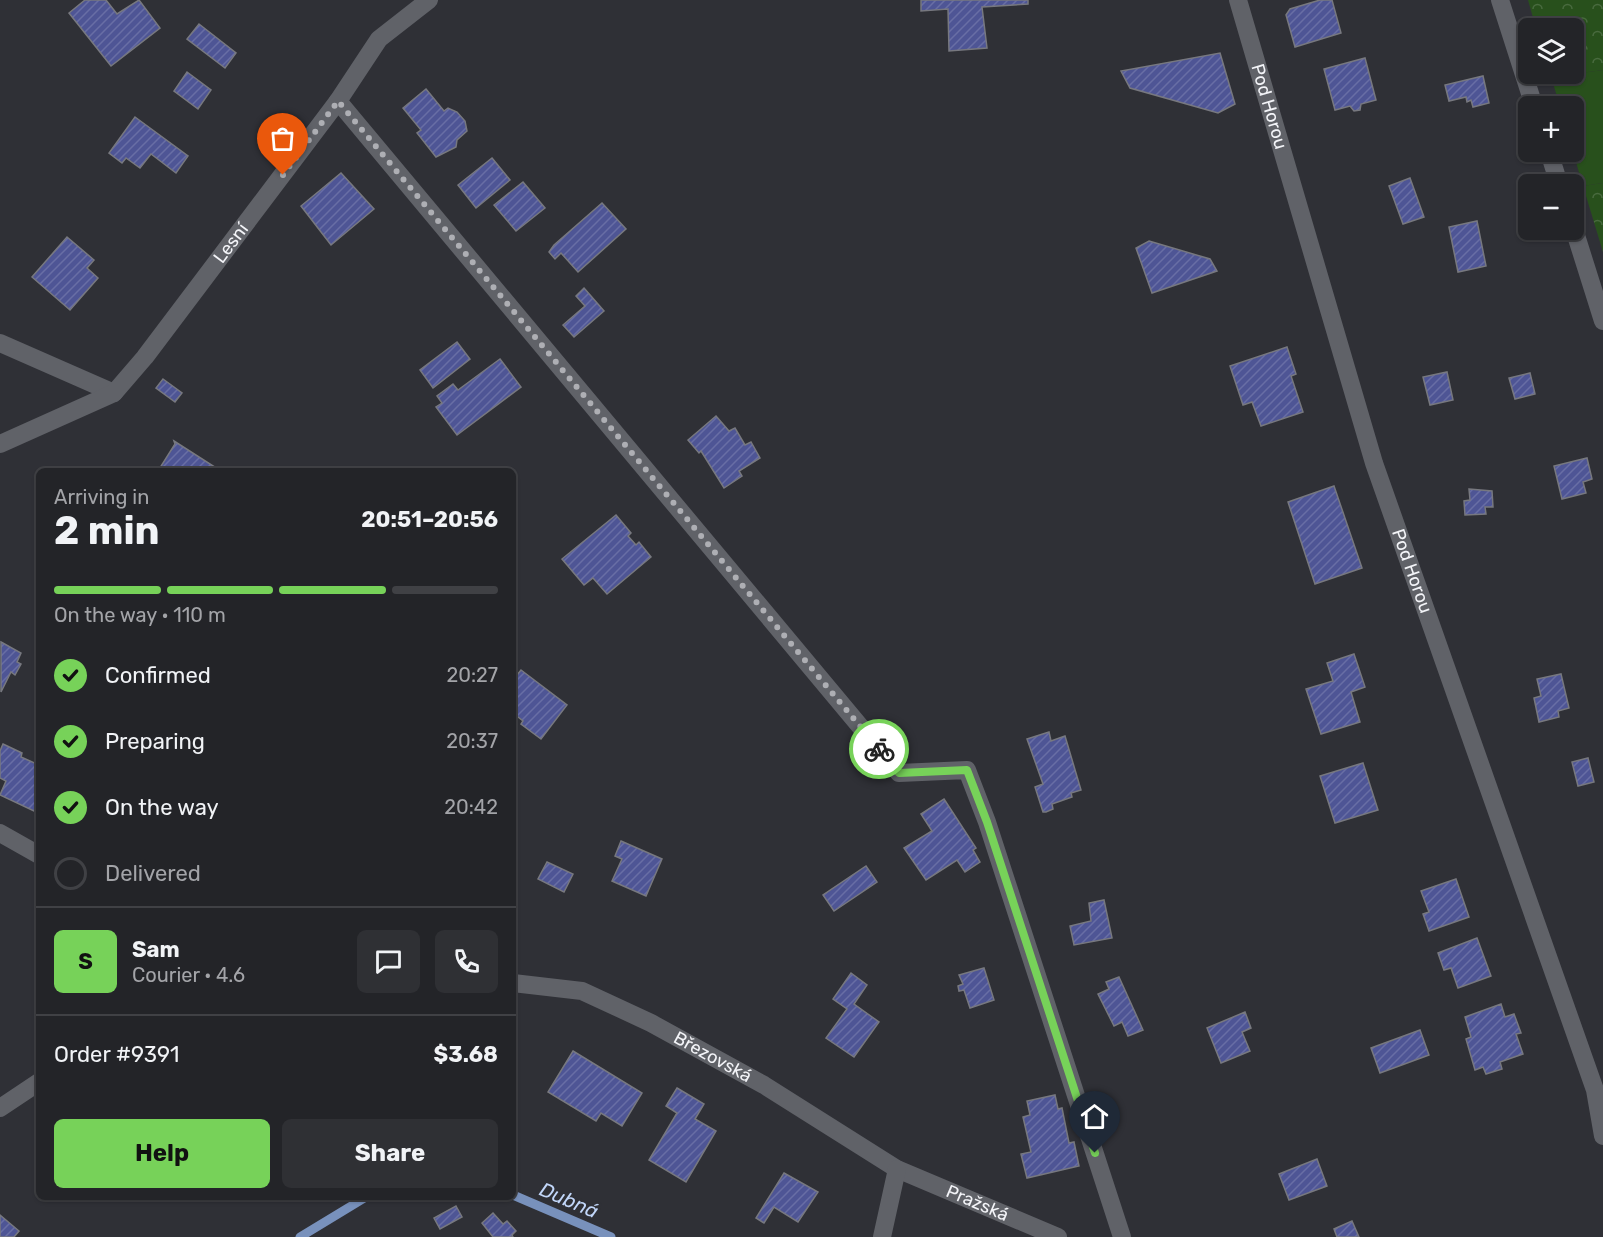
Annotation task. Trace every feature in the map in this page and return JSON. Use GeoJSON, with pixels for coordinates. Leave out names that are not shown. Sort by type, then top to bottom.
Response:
{"type":"FeatureCollection","features":[{"type":"Feature","properties":{"kind":"street","name":"Lesní"},"geometry":{"type":"LineString","coordinates":[[0,444],[114,393],[145,357],[338,101],[379,39],[429,0]]}},
{"type":"Feature","properties":{"kind":"street","name":"Pod Horou"},"geometry":{"type":"LineString","coordinates":[[1238,0],[1374,463],[1595,1089],[1603,1136]]}},
{"type":"Feature","properties":{"kind":"street"},"geometry":{"type":"LineString","coordinates":[[1500,0],[1531,96]]}},
{"type":"Feature","properties":{"kind":"street"},"geometry":{"type":"LineString","coordinates":[[338,101],[899,773],[967,770],[991,833],[1122,1237]]}},
{"type":"Feature","properties":{"kind":"street"},"geometry":{"type":"LineString","coordinates":[[1577,240],[1603,321]]}},
{"type":"Feature","properties":{"kind":"street"},"geometry":{"type":"LineString","coordinates":[[0,343],[114,393]]}},
{"type":"Feature","properties":{"kind":"street"},"geometry":{"type":"LineString","coordinates":[[0,833],[36,853]]}},
{"type":"Feature","properties":{"kind":"street","name":"Březovská"},"geometry":{"type":"LineString","coordinates":[[516,983],[582,991],[651,1023],[764,1085],[897,1169]]}},
{"type":"Feature","properties":{"kind":"street"},"geometry":{"type":"LineString","coordinates":[[0,1108],[36,1084]]}},
{"type":"Feature","properties":{"kind":"street"},"geometry":{"type":"LineString","coordinates":[[882,1237],[897,1169]]}},
{"type":"Feature","properties":{"kind":"street","name":"Pražská"},"geometry":{"type":"LineString","coordinates":[[897,1169],[1058,1237]]}},
{"type":"Feature","properties":{"kind":"green space"},"geometry":{"type":"Polygon","coordinates":[[[1528,0],[1603,0],[1603,70],[1584,73],[1584,18],[1533,18],[1528,0]]]}},
{"type":"Feature","properties":{"kind":"green space"},"geometry":{"type":"Polygon","coordinates":[[[1603,70],[1603,183],[1584,186],[1584,174],[1579,174],[1576,162],[1584,162],[1584,96],[1557,96],[1553,84],[1584,84],[1584,73],[1603,70]]]}},
{"type":"Feature","properties":{"kind":"green space"},"geometry":{"type":"Polygon","coordinates":[[[1603,183],[1603,252],[1584,189],[1584,186],[1603,183]]]}},
{"type":"Feature","properties":{"kind":"building"},"geometry":{"type":"Polygon","coordinates":[[[85,0],[106,0],[117,14],[139,0],[160,28],[111,66],[69,13],[85,0]]]}},
{"type":"Feature","properties":{"kind":"building"},"geometry":{"type":"Polygon","coordinates":[[[921,0],[1028,0],[1028,4],[982,7],[987,48],[949,51],[948,9],[921,11],[921,0]]]}},
{"type":"Feature","properties":{"kind":"building"},"geometry":{"type":"Polygon","coordinates":[[[1320,0],[1332,0],[1341,33],[1295,47],[1286,15],[1290,9],[1320,0]]]}},
{"type":"Feature","properties":{"kind":"building"},"geometry":{"type":"Polygon","coordinates":[[[199,24],[236,53],[225,68],[187,39],[199,24]]]}},
{"type":"Feature","properties":{"kind":"building"},"geometry":{"type":"Polygon","coordinates":[[[1220,53],[1235,104],[1218,113],[1130,88],[1121,71],[1220,53]]]}},
{"type":"Feature","properties":{"kind":"building"},"geometry":{"type":"Polygon","coordinates":[[[1365,58],[1376,100],[1361,104],[1360,110],[1354,111],[1350,106],[1335,110],[1324,69],[1365,58]]]}},
{"type":"Feature","properties":{"kind":"building"},"geometry":{"type":"Polygon","coordinates":[[[187,72],[211,90],[198,109],[174,91],[187,72]]]}},
{"type":"Feature","properties":{"kind":"building"},"geometry":{"type":"Polygon","coordinates":[[[1483,76],[1489,103],[1473,107],[1471,100],[1467,102],[1466,97],[1449,101],[1445,85],[1483,76]]]}},
{"type":"Feature","properties":{"kind":"building"},"geometry":{"type":"Polygon","coordinates":[[[426,89],[444,111],[448,108],[457,112],[465,121],[467,131],[457,140],[456,147],[436,157],[417,133],[421,130],[403,108],[426,89]]]}},
{"type":"Feature","properties":{"kind":"building"},"geometry":{"type":"Polygon","coordinates":[[[135,117],[188,156],[176,173],[151,154],[140,168],[126,158],[122,163],[109,153],[135,117]]]}},
{"type":"Feature","properties":{"kind":"building"},"geometry":{"type":"Polygon","coordinates":[[[492,158],[510,180],[476,208],[458,185],[492,158]]]}},
{"type":"Feature","properties":{"kind":"building"},"geometry":{"type":"Polygon","coordinates":[[[341,173],[374,209],[331,245],[301,206],[341,173]]]}},
{"type":"Feature","properties":{"kind":"building"},"geometry":{"type":"Polygon","coordinates":[[[1410,178],[1424,217],[1403,224],[1389,186],[1410,178]]]}},
{"type":"Feature","properties":{"kind":"building"},"geometry":{"type":"Polygon","coordinates":[[[523,182],[545,208],[516,231],[494,205],[523,182]]]}},
{"type":"Feature","properties":{"kind":"building"},"geometry":{"type":"Polygon","coordinates":[[[602,203],[626,229],[578,272],[561,253],[555,259],[549,252],[554,245],[602,203]]]}},
{"type":"Feature","properties":{"kind":"building"},"geometry":{"type":"Polygon","coordinates":[[[1477,221],[1486,266],[1458,272],[1449,227],[1477,221]]]}},
{"type":"Feature","properties":{"kind":"building"},"geometry":{"type":"Polygon","coordinates":[[[67,237],[94,260],[87,268],[98,278],[70,310],[32,277],[67,237]]]}},
{"type":"Feature","properties":{"kind":"building"},"geometry":{"type":"Polygon","coordinates":[[[1149,241],[1210,259],[1217,271],[1152,293],[1136,248],[1149,241]]]}},
{"type":"Feature","properties":{"kind":"building"},"geometry":{"type":"Polygon","coordinates":[[[584,288],[604,311],[574,337],[563,325],[585,306],[576,296],[584,288]]]}},
{"type":"Feature","properties":{"kind":"building"},"geometry":{"type":"Polygon","coordinates":[[[457,342],[470,359],[433,388],[420,370],[457,342]]]}},
{"type":"Feature","properties":{"kind":"building"},"geometry":{"type":"Polygon","coordinates":[[[1287,347],[1296,374],[1291,376],[1303,412],[1261,426],[1252,402],[1243,405],[1230,366],[1287,347]]]}},
{"type":"Feature","properties":{"kind":"building"},"geometry":{"type":"Polygon","coordinates":[[[500,359],[521,387],[457,435],[436,407],[442,403],[437,396],[453,384],[458,390],[500,359]]]}},
{"type":"Feature","properties":{"kind":"building"},"geometry":{"type":"Polygon","coordinates":[[[1447,372],[1453,400],[1430,405],[1423,377],[1447,372]]]}},
{"type":"Feature","properties":{"kind":"building"},"geometry":{"type":"Polygon","coordinates":[[[1530,373],[1535,394],[1515,399],[1509,378],[1530,373]]]}},
{"type":"Feature","properties":{"kind":"building"},"geometry":{"type":"Polygon","coordinates":[[[163,379],[182,393],[175,402],[156,388],[163,379]]]}},
{"type":"Feature","properties":{"kind":"building"},"geometry":{"type":"Polygon","coordinates":[[[716,416],[729,431],[735,428],[745,445],[751,442],[760,458],[739,471],[742,476],[724,488],[701,451],[699,453],[688,440],[716,416]]]}},
{"type":"Feature","properties":{"kind":"building"},"geometry":{"type":"Polygon","coordinates":[[[174,441],[216,468],[160,468],[175,444],[174,441]]]}},
{"type":"Feature","properties":{"kind":"building"},"geometry":{"type":"Polygon","coordinates":[[[1587,458],[1592,479],[1583,482],[1586,493],[1562,499],[1554,466],[1587,458]]]}},
{"type":"Feature","properties":{"kind":"building"},"geometry":{"type":"Polygon","coordinates":[[[1334,486],[1362,568],[1315,584],[1288,502],[1334,486]]]}},
{"type":"Feature","properties":{"kind":"building"},"geometry":{"type":"Polygon","coordinates":[[[1469,489],[1492,491],[1493,507],[1485,507],[1486,514],[1465,515],[1464,501],[1470,500],[1469,489]]]}},
{"type":"Feature","properties":{"kind":"building"},"geometry":{"type":"Polygon","coordinates":[[[616,515],[631,533],[628,536],[636,545],[639,542],[651,557],[607,594],[593,578],[584,585],[562,559],[616,515]]]}},
{"type":"Feature","properties":{"kind":"building"},"geometry":{"type":"Polygon","coordinates":[[[1,642],[21,653],[17,662],[21,664],[15,675],[11,672],[1,692],[1,642]]]}},
{"type":"Feature","properties":{"kind":"building"},"geometry":{"type":"Polygon","coordinates":[[[1354,654],[1365,687],[1351,692],[1360,722],[1321,734],[1306,689],[1333,681],[1327,663],[1354,654]]]}},
{"type":"Feature","properties":{"kind":"building"},"geometry":{"type":"Polygon","coordinates":[[[521,670],[567,705],[541,739],[521,724],[523,721],[516,715],[516,676],[521,670]]]}},
{"type":"Feature","properties":{"kind":"building"},"geometry":{"type":"Polygon","coordinates":[[[1561,674],[1569,708],[1558,711],[1559,717],[1539,722],[1534,698],[1541,696],[1537,679],[1561,674]]]}},
{"type":"Feature","properties":{"kind":"building"},"geometry":{"type":"Polygon","coordinates":[[[1049,732],[1051,741],[1065,736],[1081,790],[1071,793],[1072,797],[1052,804],[1053,809],[1043,812],[1035,787],[1043,784],[1027,739],[1049,732]]]}},
{"type":"Feature","properties":{"kind":"building"},"geometry":{"type":"Polygon","coordinates":[[[3,744],[22,753],[21,757],[36,764],[36,807],[34,811],[0,795],[6,781],[0,778],[0,751],[3,744]]]}},
{"type":"Feature","properties":{"kind":"building"},"geometry":{"type":"Polygon","coordinates":[[[1588,758],[1594,782],[1578,786],[1572,762],[1588,758]]]}},
{"type":"Feature","properties":{"kind":"building"},"geometry":{"type":"Polygon","coordinates":[[[1363,763],[1378,810],[1335,823],[1320,776],[1363,763]]]}},
{"type":"Feature","properties":{"kind":"building"},"geometry":{"type":"Polygon","coordinates":[[[944,799],[976,848],[973,850],[980,862],[965,872],[957,860],[926,880],[904,848],[932,831],[921,814],[944,799]]]}},
{"type":"Feature","properties":{"kind":"building"},"geometry":{"type":"Polygon","coordinates":[[[621,841],[662,859],[646,896],[612,881],[622,859],[615,856],[621,841]]]}},
{"type":"Feature","properties":{"kind":"building"},"geometry":{"type":"Polygon","coordinates":[[[547,862],[573,874],[564,892],[538,879],[547,862]]]}},
{"type":"Feature","properties":{"kind":"building"},"geometry":{"type":"Polygon","coordinates":[[[866,866],[877,882],[834,911],[823,895],[866,866]]]}},
{"type":"Feature","properties":{"kind":"building"},"geometry":{"type":"Polygon","coordinates":[[[1456,879],[1469,917],[1429,931],[1423,914],[1429,912],[1421,891],[1456,879]]]}},
{"type":"Feature","properties":{"kind":"building"},"geometry":{"type":"Polygon","coordinates":[[[1104,900],[1112,938],[1074,945],[1070,926],[1091,921],[1089,903],[1104,900]]]}},
{"type":"Feature","properties":{"kind":"building"},"geometry":{"type":"Polygon","coordinates":[[[1477,938],[1491,976],[1458,988],[1451,968],[1444,970],[1438,953],[1477,938]]]}},
{"type":"Feature","properties":{"kind":"building"},"geometry":{"type":"Polygon","coordinates":[[[984,968],[994,1000],[970,1008],[964,990],[959,991],[958,986],[963,984],[959,975],[984,968]]]}},
{"type":"Feature","properties":{"kind":"building"},"geometry":{"type":"Polygon","coordinates":[[[851,973],[867,985],[854,1004],[879,1022],[854,1057],[826,1038],[847,1009],[833,999],[851,973]]]}},
{"type":"Feature","properties":{"kind":"building"},"geometry":{"type":"Polygon","coordinates":[[[1119,977],[1143,1030],[1128,1036],[1122,1022],[1114,1026],[1098,994],[1109,989],[1106,982],[1119,977]]]}},
{"type":"Feature","properties":{"kind":"building"},"geometry":{"type":"Polygon","coordinates":[[[1501,1004],[1505,1017],[1514,1014],[1521,1033],[1516,1034],[1523,1054],[1500,1062],[1502,1069],[1486,1074],[1483,1067],[1475,1070],[1466,1039],[1471,1037],[1465,1017],[1501,1004]]]}},
{"type":"Feature","properties":{"kind":"building"},"geometry":{"type":"Polygon","coordinates":[[[1245,1012],[1251,1028],[1242,1032],[1250,1051],[1221,1063],[1207,1028],[1245,1012]]]}},
{"type":"Feature","properties":{"kind":"building"},"geometry":{"type":"Polygon","coordinates":[[[1420,1030],[1429,1055],[1380,1073],[1371,1048],[1420,1030]]]}},
{"type":"Feature","properties":{"kind":"building"},"geometry":{"type":"Polygon","coordinates":[[[573,1051],[642,1093],[622,1126],[601,1113],[596,1121],[548,1092],[573,1051]]]}},
{"type":"Feature","properties":{"kind":"building"},"geometry":{"type":"Polygon","coordinates":[[[677,1088],[704,1104],[695,1119],[716,1131],[686,1182],[649,1160],[677,1113],[666,1106],[677,1088]]]}},
{"type":"Feature","properties":{"kind":"building"},"geometry":{"type":"Polygon","coordinates":[[[1055,1095],[1058,1109],[1062,1108],[1069,1143],[1074,1142],[1079,1166],[1027,1178],[1021,1154],[1031,1152],[1023,1117],[1030,1115],[1027,1101],[1055,1095]]]}},
{"type":"Feature","properties":{"kind":"building"},"geometry":{"type":"Polygon","coordinates":[[[1317,1159],[1327,1186],[1289,1200],[1279,1174],[1317,1159]]]}},
{"type":"Feature","properties":{"kind":"building"},"geometry":{"type":"Polygon","coordinates":[[[784,1173],[818,1192],[798,1222],[774,1207],[764,1223],[756,1218],[784,1173]]]}},
{"type":"Feature","properties":{"kind":"building"},"geometry":{"type":"Polygon","coordinates":[[[456,1206],[462,1217],[440,1229],[434,1218],[456,1206]]]}},
{"type":"Feature","properties":{"kind":"building"},"geometry":{"type":"Polygon","coordinates":[[[493,1213],[503,1224],[507,1221],[516,1231],[513,1237],[493,1237],[482,1223],[493,1213]]]}},
{"type":"Feature","properties":{"kind":"building"},"geometry":{"type":"Polygon","coordinates":[[[0,1215],[19,1231],[14,1237],[0,1237],[0,1215]]]}},
{"type":"Feature","properties":{"kind":"building"},"geometry":{"type":"Polygon","coordinates":[[[1352,1221],[1359,1237],[1337,1237],[1334,1229],[1352,1221]]]}},
{"type":"Feature","properties":{"kind":"waterway","name":"Dubná"},"geometry":{"type":"LineString","coordinates":[[516,1196],[611,1237]]}},
{"type":"Feature","properties":{"kind":"waterway","name":"Dubná"},"geometry":{"type":"LineString","coordinates":[[300,1237],[361,1200]]}},
{"type":"Feature","properties":{"kind":"way so far"},"geometry":{"type":"LineString","coordinates":[[283,175],[338,101],[879,749]]}},
{"type":"Feature","properties":{"kind":"route"},"geometry":{"type":"LineString","coordinates":[[879,749],[899,773],[967,770],[987,822],[1095,1153]]}}]}
